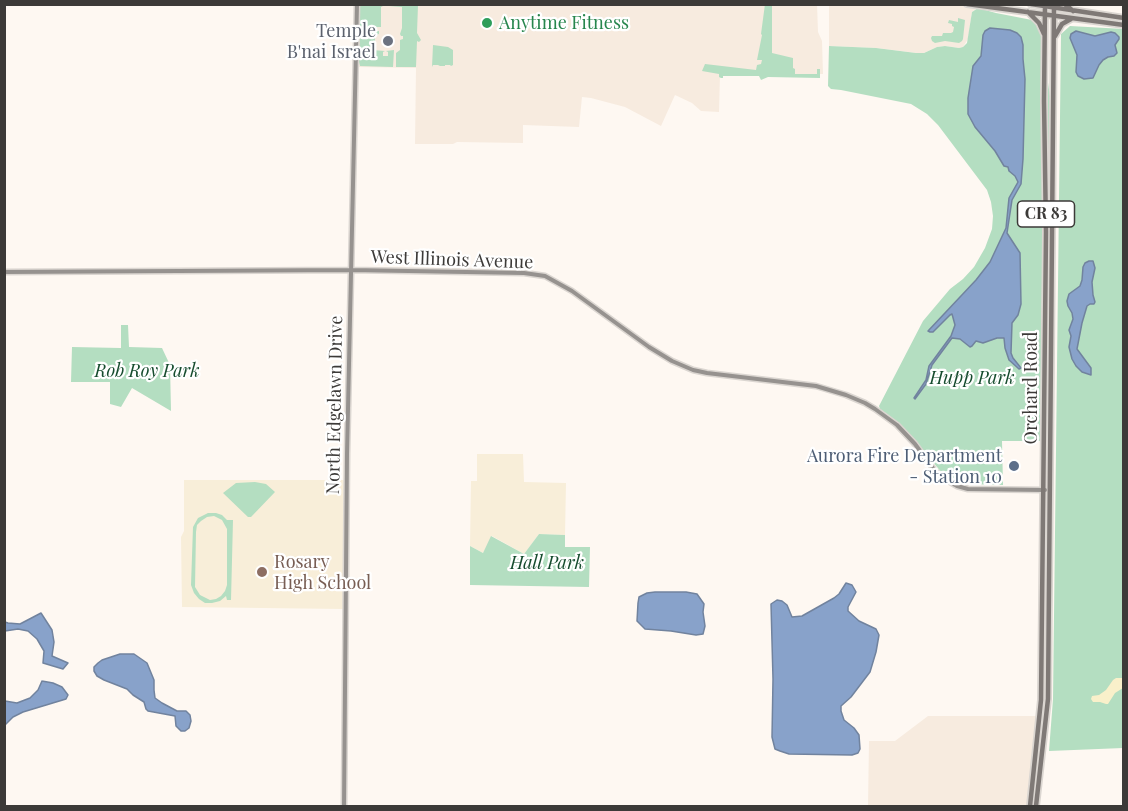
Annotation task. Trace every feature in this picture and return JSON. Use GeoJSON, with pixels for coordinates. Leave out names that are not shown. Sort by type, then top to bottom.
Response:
{"type":"FeatureCollection","features":[{"type":"Feature","properties":{"kind":"main road"},"geometry":{"type":"LineString","coordinates":[[967,4],[1124,25]]}},
{"type":"Feature","properties":{"kind":"main road"},"geometry":{"type":"LineString","coordinates":[[1031,4],[1124,18]]}},
{"type":"Feature","properties":{"kind":"main road"},"geometry":{"type":"LineString","coordinates":[[1065,4],[1073,10]]}},
{"type":"Feature","properties":{"kind":"main road","name":"Orchard Road"},"geometry":{"type":"LineString","coordinates":[[1030,807],[1041,700],[1046,232],[1045,6]]}},
{"type":"Feature","properties":{"kind":"main road","name":"Orchard Road"},"geometry":{"type":"LineString","coordinates":[[1036,807],[1048,699],[1054,6]]}},
{"type":"Feature","properties":{"kind":"main road"},"geometry":{"type":"LineString","coordinates":[[1028,12],[1039,23],[1045,36]]}},
{"type":"Feature","properties":{"kind":"main road"},"geometry":{"type":"LineString","coordinates":[[1054,38],[1059,26],[1072,19]]}},
{"type":"Feature","properties":{"kind":"street","name":"North Edgelawn Drive"},"geometry":{"type":"LineString","coordinates":[[344,807],[347,454],[357,4]]}},
{"type":"Feature","properties":{"kind":"street","name":"West Illinois Avenue"},"geometry":{"type":"LineString","coordinates":[[4,272],[351,270],[524,273],[545,276],[572,291],[672,362],[707,373],[816,386],[865,403],[897,426],[938,474],[957,486],[968,489],[1050,490]]}},
{"type":"Feature","properties":{"kind":"shaded area"},"geometry":{"type":"Polygon","coordinates":[[[817,4],[818,32],[822,41],[823,74],[720,75],[719,112],[701,111],[692,103],[675,95],[661,126],[625,107],[582,97],[579,127],[523,125],[523,143],[415,144],[416,68],[358,67],[358,5],[817,4]]]}},
{"type":"Feature","properties":{"kind":"shaded area"},"geometry":{"type":"Polygon","coordinates":[[[950,4],[977,8],[972,12],[968,39],[963,47],[937,47],[924,53],[916,53],[829,46],[829,5],[950,4]]]}},
{"type":"Feature","properties":{"kind":"shaded area"},"geometry":{"type":"Polygon","coordinates":[[[477,454],[523,454],[524,482],[566,483],[565,535],[539,534],[524,554],[492,536],[483,553],[470,546],[471,481],[477,481],[477,454]]]}},
{"type":"Feature","properties":{"kind":"shaded area","name":"Rosary High School"},"geometry":{"type":"Polygon","coordinates":[[[184,480],[344,480],[343,609],[182,607],[181,537],[184,531],[184,480]]]}},
{"type":"Feature","properties":{"kind":"shaded area"},"geometry":{"type":"Polygon","coordinates":[[[928,716],[1038,716],[1028,806],[868,806],[869,741],[895,741],[928,716]]]}},
{"type":"Feature","properties":{"kind":"green space"},"geometry":{"type":"Polygon","coordinates":[[[765,4],[772,5],[772,53],[793,58],[795,74],[817,74],[817,69],[820,69],[820,78],[768,77],[761,80],[759,76],[723,76],[721,78],[719,74],[702,71],[705,64],[756,70],[762,60],[757,60],[765,4]]]}},
{"type":"Feature","properties":{"kind":"green space"},"geometry":{"type":"Polygon","coordinates":[[[360,5],[385,5],[381,7],[381,27],[359,27],[360,5]]]}},
{"type":"Feature","properties":{"kind":"green space"},"geometry":{"type":"Polygon","coordinates":[[[388,5],[418,5],[417,33],[421,40],[417,41],[416,67],[396,67],[396,53],[400,50],[400,40],[403,39],[400,34],[402,7],[388,5]]]}},
{"type":"Feature","properties":{"kind":"green space","name":"Hupp Park"},"geometry":{"type":"Polygon","coordinates":[[[978,8],[1032,20],[1041,30],[1042,45],[1043,208],[1040,441],[1002,441],[1003,485],[964,484],[943,474],[901,425],[879,406],[923,321],[950,289],[974,267],[985,248],[992,229],[993,216],[987,190],[938,125],[927,114],[911,104],[831,89],[828,86],[829,46],[916,53],[924,53],[937,47],[963,47],[967,43],[972,12],[978,8]]]}},
{"type":"Feature","properties":{"kind":"green space"},"geometry":{"type":"Polygon","coordinates":[[[958,18],[965,20],[962,41],[935,43],[932,41],[932,36],[942,36],[943,33],[953,32],[954,27],[948,23],[949,20],[958,22],[958,18]]]}},
{"type":"Feature","properties":{"kind":"green space"},"geometry":{"type":"Polygon","coordinates":[[[1070,26],[1124,29],[1123,748],[1049,751],[1053,699],[1061,34],[1070,26]]]}},
{"type":"Feature","properties":{"kind":"green space"},"geometry":{"type":"Polygon","coordinates":[[[360,31],[379,31],[379,34],[375,35],[375,43],[372,43],[372,50],[385,51],[383,56],[388,56],[386,51],[394,50],[393,67],[360,66],[360,31]]]}},
{"type":"Feature","properties":{"kind":"green space"},"geometry":{"type":"Polygon","coordinates":[[[433,45],[453,50],[453,65],[433,65],[432,67],[433,45]]]}},
{"type":"Feature","properties":{"kind":"green space"},"geometry":{"type":"Polygon","coordinates":[[[1046,68],[1051,104],[1047,445],[1048,213],[1046,68]]]}},
{"type":"Feature","properties":{"kind":"green space","name":"Rob Roy Park"},"geometry":{"type":"Polygon","coordinates":[[[121,325],[128,325],[129,347],[162,348],[170,365],[171,411],[132,388],[121,407],[110,404],[110,382],[71,382],[72,347],[121,348],[121,325]]]}},
{"type":"Feature","properties":{"kind":"green space"},"geometry":{"type":"Polygon","coordinates":[[[236,483],[266,484],[275,492],[251,517],[248,517],[223,493],[236,483]]]}},
{"type":"Feature","properties":{"kind":"green space"},"geometry":{"type":"Polygon","coordinates":[[[208,513],[216,513],[227,520],[233,520],[231,600],[227,600],[226,596],[220,601],[205,603],[194,593],[191,585],[193,527],[198,518],[208,513]],[[214,516],[207,517],[197,525],[195,587],[200,595],[210,600],[221,596],[227,585],[227,529],[222,520],[214,516]]]}},
{"type":"Feature","properties":{"kind":"green space"},"geometry":{"type":"Polygon","coordinates":[[[1045,533],[1046,694],[1035,799],[1034,806],[1032,806],[1044,693],[1045,533]]]}},
{"type":"Feature","properties":{"kind":"green space","name":"Hall Park"},"geometry":{"type":"Polygon","coordinates":[[[539,534],[565,535],[565,547],[590,547],[589,587],[470,585],[470,546],[483,553],[491,536],[524,554],[539,534]]]}},
{"type":"Feature","properties":{"kind":"sand"},"geometry":{"type":"Polygon","coordinates":[[[1116,678],[1123,678],[1123,688],[1115,693],[1108,704],[1093,702],[1092,696],[1099,695],[1106,690],[1116,678]]]}},
{"type":"Feature","properties":{"kind":"water"},"geometry":{"type":"Polygon","coordinates":[[[990,28],[1017,33],[1023,45],[1025,79],[1021,184],[1012,200],[1007,233],[1020,253],[1021,304],[1018,315],[1012,323],[1011,353],[1021,368],[1019,369],[1009,360],[1004,338],[983,343],[976,341],[970,347],[960,339],[952,338],[932,365],[926,384],[915,399],[926,380],[929,366],[951,336],[955,325],[952,314],[933,332],[928,331],[990,262],[1006,228],[1009,198],[1018,182],[975,127],[968,114],[973,66],[981,56],[983,35],[990,28]]]}},
{"type":"Feature","properties":{"kind":"water"},"geometry":{"type":"Polygon","coordinates":[[[1076,31],[1095,36],[1111,32],[1119,37],[1115,45],[1117,53],[1103,60],[1093,78],[1084,79],[1076,72],[1077,55],[1070,38],[1071,34],[1076,31]]]}},
{"type":"Feature","properties":{"kind":"water"},"geometry":{"type":"Polygon","coordinates":[[[1089,261],[1093,261],[1095,268],[1092,282],[1095,302],[1087,306],[1077,349],[1091,368],[1091,375],[1082,372],[1072,359],[1069,330],[1073,319],[1067,301],[1069,294],[1080,286],[1083,267],[1089,261]]]}},
{"type":"Feature","properties":{"kind":"water"},"geometry":{"type":"Polygon","coordinates":[[[846,583],[852,585],[856,592],[848,611],[859,621],[876,629],[879,635],[870,672],[841,706],[844,720],[859,735],[860,749],[858,753],[852,755],[789,754],[775,749],[772,737],[771,604],[777,600],[782,601],[787,605],[792,617],[802,616],[834,598],[846,583]]]}},
{"type":"Feature","properties":{"kind":"water"},"geometry":{"type":"Polygon","coordinates":[[[655,592],[697,594],[704,604],[703,634],[645,629],[637,621],[639,597],[655,592]]]}},
{"type":"Feature","properties":{"kind":"water"},"geometry":{"type":"Polygon","coordinates":[[[41,613],[52,630],[54,642],[52,656],[68,663],[63,669],[43,663],[44,651],[37,639],[28,631],[18,629],[5,631],[5,622],[20,624],[41,613]]]}},
{"type":"Feature","properties":{"kind":"water"},"geometry":{"type":"Polygon","coordinates":[[[120,654],[134,654],[147,663],[154,680],[155,698],[177,711],[186,711],[190,715],[189,728],[181,731],[176,726],[175,716],[148,711],[144,702],[127,689],[97,676],[94,667],[98,663],[120,654]]]}},
{"type":"Feature","properties":{"kind":"water"},"geometry":{"type":"Polygon","coordinates":[[[42,681],[62,687],[68,695],[66,699],[23,712],[13,717],[5,725],[5,701],[17,703],[30,698],[38,690],[42,681]]]}},
{"type":"Feature","properties":{"kind":"place","name":"Anytime Fitness"},"geometry":{"type":"Point","coordinates":[487,23]}},
{"type":"Feature","properties":{"kind":"place","name":"Temple B'nai Israel"},"geometry":{"type":"Point","coordinates":[388,41]}},
{"type":"Feature","properties":{"kind":"place","name":"Aurora Fire Department - Station 10"},"geometry":{"type":"Point","coordinates":[1014,466]}},
{"type":"Feature","properties":{"kind":"place","name":"Rosary High School"},"geometry":{"type":"Point","coordinates":[262,572]}}]}
